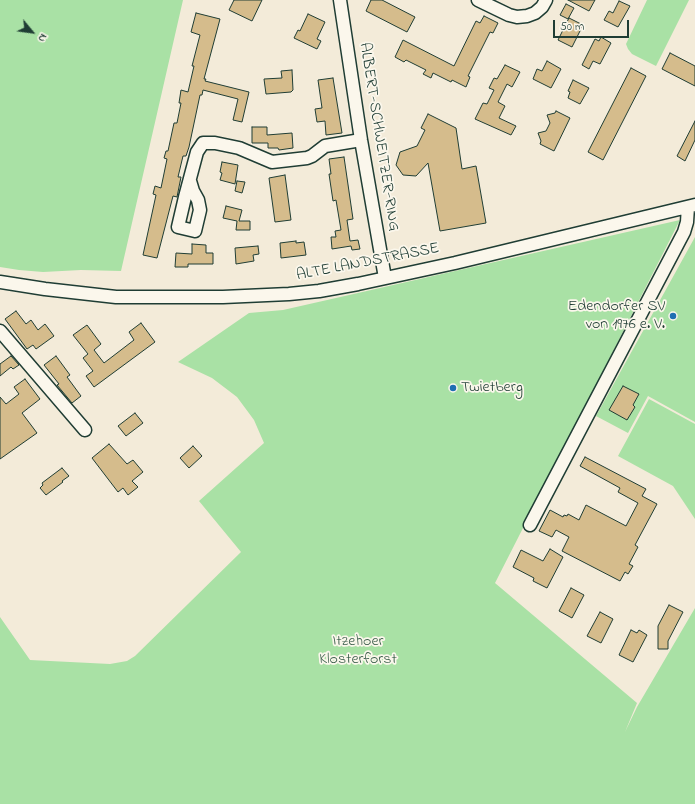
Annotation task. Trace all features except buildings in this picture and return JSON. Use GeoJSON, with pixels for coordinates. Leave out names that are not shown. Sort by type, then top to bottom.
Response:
{"type":"FeatureCollection","features":[{"type":"Feature","properties":{"kind":"street","name":"ALBERT-SCHWEITZER-RING"},"geometry":{"type":"LineString","coordinates":[[340,0],[361,140],[386,278]]}},
{"type":"Feature","properties":{"kind":"street"},"geometry":{"type":"LineString","coordinates":[[478,0],[509,15],[517,17],[526,16],[535,12],[542,7],[546,0]]}},
{"type":"Feature","properties":{"kind":"street"},"geometry":{"type":"LineString","coordinates":[[190,181],[198,152],[203,143],[239,148],[272,162],[307,158],[327,146],[361,140]]}},
{"type":"Feature","properties":{"kind":"street","name":"ALTE LANDSTRASSE"},"geometry":{"type":"LineString","coordinates":[[0,282],[45,290],[111,297],[223,297],[319,291],[455,263],[691,206],[684,232],[530,525]]}},
{"type":"Feature","properties":{"kind":"street"},"geometry":{"type":"LineString","coordinates":[[0,331],[84,430]]}},
{"type":"Feature","properties":{"kind":"green space"},"geometry":{"type":"Polygon","coordinates":[[[0,0],[183,0],[121,271],[81,270],[43,272],[0,267],[0,0]]]}},
{"type":"Feature","properties":{"kind":"green space"},"geometry":{"type":"Polygon","coordinates":[[[647,0],[689,0],[656,66],[632,54],[626,44],[647,0]]]}},
{"type":"Feature","properties":{"kind":"green space","name":"Itzehoer Klosterforst"},"geometry":{"type":"Polygon","coordinates":[[[680,220],[495,583],[637,703],[625,732],[637,707],[695,608],[695,804],[0,804],[0,617],[30,660],[110,664],[127,661],[135,656],[241,552],[199,501],[264,443],[254,420],[237,397],[212,378],[178,362],[249,313],[283,310],[680,220]]]}},
{"type":"Feature","properties":{"kind":"green space","name":"Edendorfer SV von 1976 e. V."},"geometry":{"type":"Polygon","coordinates":[[[695,237],[695,422],[648,396],[628,433],[596,416],[695,237]]]}},
{"type":"Feature","properties":{"kind":"green space"},"geometry":{"type":"Polygon","coordinates":[[[649,399],[695,424],[695,519],[673,486],[618,456],[649,399]]]}},
{"type":"Feature","properties":{"kind":"place","name":"Edendorfer SV von 1976 e. V."},"geometry":{"type":"Point","coordinates":[673,316]}},
{"type":"Feature","properties":{"kind":"place","name":"Twietberg"},"geometry":{"type":"Point","coordinates":[453,388]}}]}
